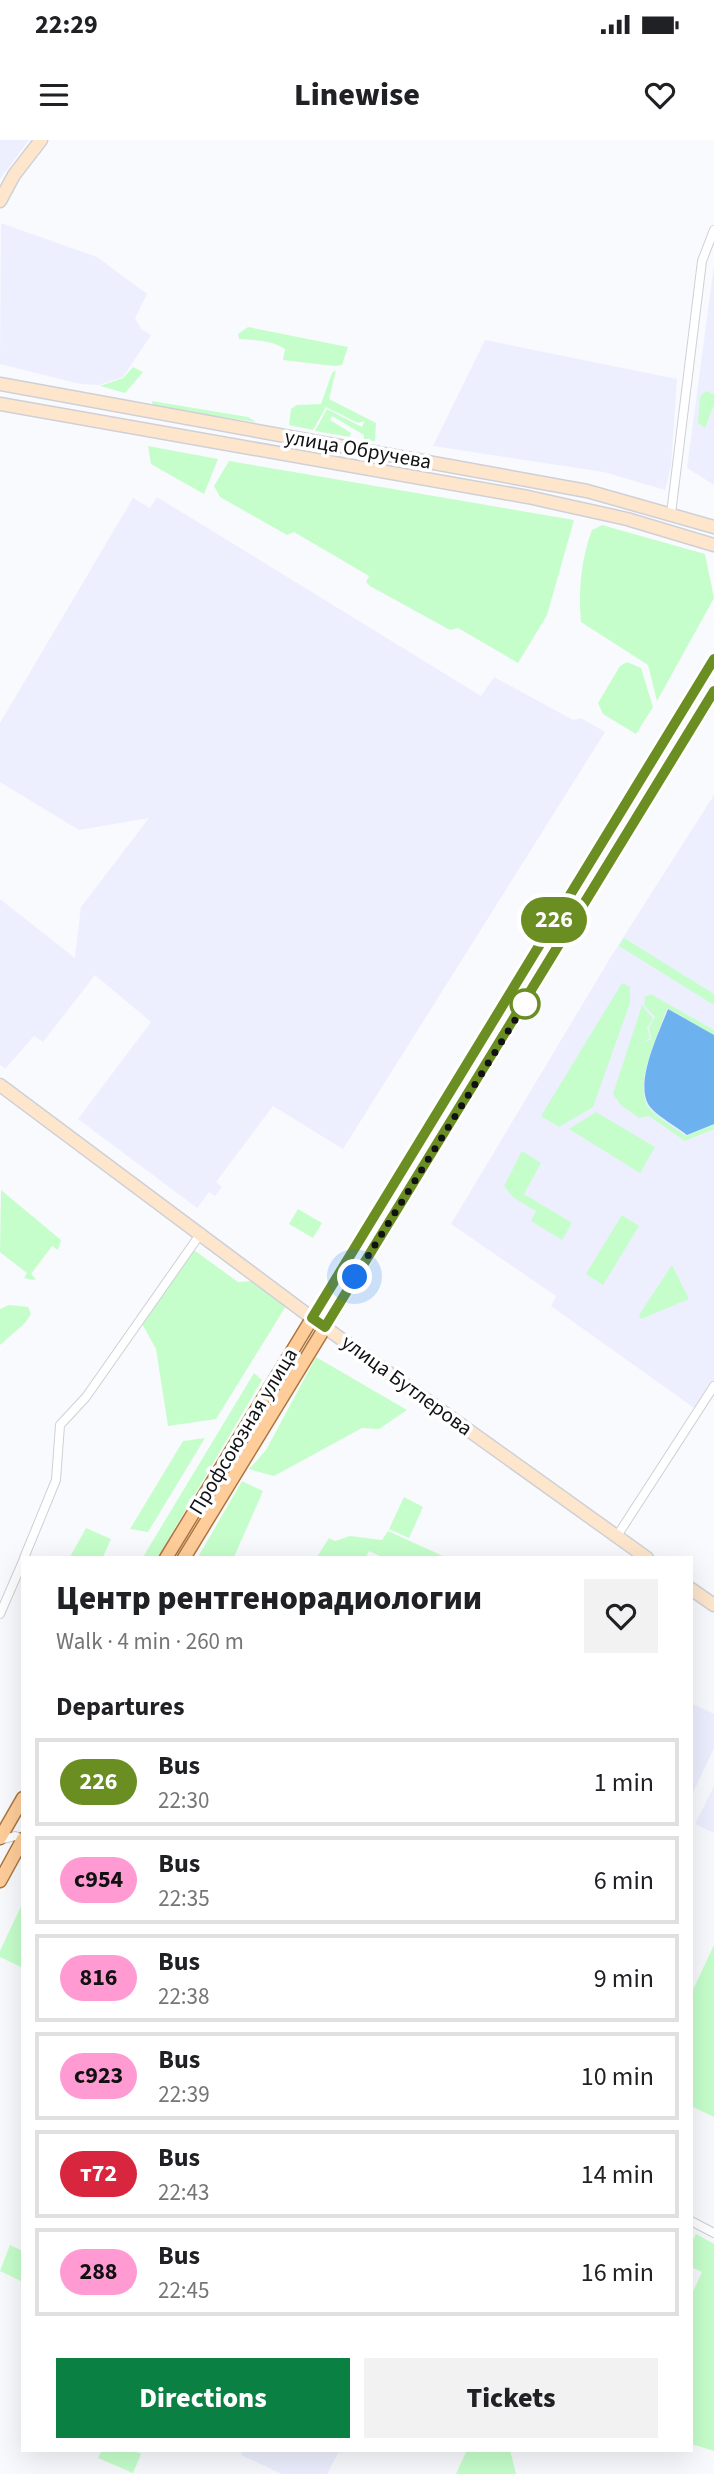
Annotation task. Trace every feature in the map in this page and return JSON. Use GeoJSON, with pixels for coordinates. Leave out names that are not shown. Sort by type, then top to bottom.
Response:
{"type":"FeatureCollection","features":[{"type":"Feature","properties":{"kind":"main road"},"geometry":{"type":"LineString","coordinates":[[0,201],[14,175],[41,140]]}},
{"type":"Feature","properties":{"kind":"main road","name":"улица Обручева"},"geometry":{"type":"LineString","coordinates":[[0,384],[526,478],[587,491],[714,527]]}},
{"type":"Feature","properties":{"kind":"main road","name":"улица Обручева"},"geometry":{"type":"LineString","coordinates":[[0,404],[571,505],[714,545]]}},
{"type":"Feature","properties":{"kind":"main road","name":"Профсоюзная улица"},"geometry":{"type":"LineString","coordinates":[[167,1556],[714,659]]}},
{"type":"Feature","properties":{"kind":"main road","name":"Профсоюзная улица"},"geometry":{"type":"LineString","coordinates":[[185,1556],[714,691]]}},
{"type":"Feature","properties":{"kind":"main road","name":"улица Бутлерова"},"geometry":{"type":"LineString","coordinates":[[0,1085],[312,1318],[644,1556]]}},
{"type":"Feature","properties":{"kind":"main road"},"geometry":{"type":"LineString","coordinates":[[693,1590],[714,1605]]}},
{"type":"Feature","properties":{"kind":"main road"},"geometry":{"type":"LineString","coordinates":[[0,1839],[21,1802]]}},
{"type":"Feature","properties":{"kind":"main road"},"geometry":{"type":"LineString","coordinates":[[0,1881],[21,1843]]}},
{"type":"Feature","properties":{"kind":"street"},"geometry":{"type":"LineString","coordinates":[[671,514],[702,261],[714,230]]}},
{"type":"Feature","properties":{"kind":"street"},"geometry":{"type":"LineString","coordinates":[[138,429],[132,418],[141,411]]}},
{"type":"Feature","properties":{"kind":"street"},"geometry":{"type":"LineString","coordinates":[[24,1556],[56,1480],[60,1425],[86,1397],[201,1233]]}},
{"type":"Feature","properties":{"kind":"street"},"geometry":{"type":"LineString","coordinates":[[617,1536],[714,1386]]}},
{"type":"Feature","properties":{"kind":"street"},"geometry":{"type":"LineString","coordinates":[[0,1614],[21,1564]]}},
{"type":"Feature","properties":{"kind":"street"},"geometry":{"type":"LineString","coordinates":[[0,1839],[15,1836],[21,1838]]}},
{"type":"Feature","properties":{"kind":"street"},"geometry":{"type":"LineString","coordinates":[[693,2222],[714,2233]]}},
{"type":"Feature","properties":{"kind":"shaded area"},"geometry":{"type":"Polygon","coordinates":[[[0,140],[29,140],[0,179],[0,140]]]}},
{"type":"Feature","properties":{"kind":"shaded area"},"geometry":{"type":"Polygon","coordinates":[[[1,223],[97,257],[147,294],[135,318],[141,329],[151,335],[123,377],[99,385],[80,384],[0,364],[1,223]]]}},
{"type":"Feature","properties":{"kind":"shaded area"},"geometry":{"type":"Polygon","coordinates":[[[714,265],[714,485],[687,468],[714,265]]]}},
{"type":"Feature","properties":{"kind":"shaded area"},"geometry":{"type":"Polygon","coordinates":[[[485,340],[677,379],[671,467],[665,490],[604,472],[433,446],[485,340]]]}},
{"type":"Feature","properties":{"kind":"shaded area"},"geometry":{"type":"Polygon","coordinates":[[[157,497],[481,696],[494,677],[573,720],[581,718],[605,732],[343,1149],[273,1106],[216,1182],[222,1187],[215,1196],[209,1192],[197,1208],[78,1119],[151,1022],[95,975],[43,1042],[34,1036],[5,1069],[0,1065],[0,899],[75,958],[81,907],[149,818],[79,830],[0,782],[0,723],[133,498],[150,508],[157,497]]]}},
{"type":"Feature","properties":{"kind":"shaded area"},"geometry":{"type":"Polygon","coordinates":[[[714,795],[714,1384],[697,1410],[551,1306],[556,1296],[451,1224],[612,955],[714,795]]]}},
{"type":"Feature","properties":{"kind":"shaded area"},"geometry":{"type":"Polygon","coordinates":[[[693,1704],[714,1714],[714,1748],[693,1793],[693,1704]]]}},
{"type":"Feature","properties":{"kind":"shaded area"},"geometry":{"type":"Polygon","coordinates":[[[714,1786],[714,1833],[695,1824],[714,1786]]]}},
{"type":"Feature","properties":{"kind":"shaded area"},"geometry":{"type":"Polygon","coordinates":[[[242,2452],[346,2452],[338,2453],[327,2474],[282,2474],[241,2455],[242,2452]]]}},
{"type":"Feature","properties":{"kind":"green space"},"geometry":{"type":"Polygon","coordinates":[[[248,327],[348,347],[342,365],[283,360],[285,349],[280,346],[239,339],[238,334],[248,327]]]}},
{"type":"Feature","properties":{"kind":"green space"},"geometry":{"type":"Polygon","coordinates":[[[133,367],[143,372],[125,393],[100,386],[123,378],[133,367]]]}},
{"type":"Feature","properties":{"kind":"green space"},"geometry":{"type":"Polygon","coordinates":[[[336,370],[329,399],[376,423],[375,441],[364,440],[364,435],[332,416],[330,420],[351,433],[350,437],[315,431],[327,409],[362,427],[365,421],[358,423],[326,407],[313,430],[289,425],[291,409],[297,405],[321,404],[332,373],[336,370]]]}},
{"type":"Feature","properties":{"kind":"green space"},"geometry":{"type":"Polygon","coordinates":[[[706,391],[714,394],[714,405],[705,428],[698,423],[700,397],[706,391]]]}},
{"type":"Feature","properties":{"kind":"green space"},"geometry":{"type":"Polygon","coordinates":[[[152,401],[248,417],[256,422],[153,407],[152,401]]]}},
{"type":"Feature","properties":{"kind":"green space"},"geometry":{"type":"Polygon","coordinates":[[[148,446],[218,459],[204,494],[151,464],[148,446]]]}},
{"type":"Feature","properties":{"kind":"green space"},"geometry":{"type":"Polygon","coordinates":[[[229,461],[574,520],[547,615],[518,663],[458,628],[450,630],[370,586],[366,582],[369,576],[294,532],[287,535],[220,497],[214,486],[229,461]]]}},
{"type":"Feature","properties":{"kind":"green space"},"geometry":{"type":"Polygon","coordinates":[[[602,525],[705,554],[714,598],[657,701],[648,665],[581,622],[580,587],[585,552],[592,530],[602,525]]]}},
{"type":"Feature","properties":{"kind":"green space"},"geometry":{"type":"Polygon","coordinates":[[[627,662],[641,668],[653,707],[636,734],[603,714],[598,703],[620,666],[627,662]]]}},
{"type":"Feature","properties":{"kind":"green space"},"geometry":{"type":"Polygon","coordinates":[[[624,938],[714,994],[714,1005],[619,946],[624,938]]]}},
{"type":"Feature","properties":{"kind":"green space"},"geometry":{"type":"Polygon","coordinates":[[[622,983],[630,987],[630,1003],[593,1107],[559,1127],[541,1116],[622,983]]]}},
{"type":"Feature","properties":{"kind":"green space"},"geometry":{"type":"Polygon","coordinates":[[[651,994],[714,1030],[714,1035],[667,1008],[648,1060],[645,1099],[654,1113],[686,1136],[714,1124],[714,1129],[685,1141],[649,1116],[639,1118],[621,1105],[613,1094],[642,1005],[653,1019],[647,1028],[650,1038],[641,1043],[652,1039],[649,1028],[655,1017],[644,1005],[645,997],[651,994]]]}},
{"type":"Feature","properties":{"kind":"green space"},"geometry":{"type":"Polygon","coordinates":[[[596,1112],[655,1147],[640,1173],[569,1129],[596,1112]]]}},
{"type":"Feature","properties":{"kind":"green space"},"geometry":{"type":"Polygon","coordinates":[[[522,1151],[541,1163],[524,1194],[572,1223],[562,1240],[531,1221],[536,1211],[514,1198],[504,1186],[522,1151]]]}},
{"type":"Feature","properties":{"kind":"green space"},"geometry":{"type":"Polygon","coordinates":[[[1,1190],[61,1240],[58,1250],[52,1246],[31,1274],[36,1279],[24,1278],[27,1273],[0,1252],[1,1190]]]}},
{"type":"Feature","properties":{"kind":"green space"},"geometry":{"type":"Polygon","coordinates":[[[298,1209],[322,1223],[313,1238],[289,1224],[298,1209]]]}},
{"type":"Feature","properties":{"kind":"green space"},"geometry":{"type":"Polygon","coordinates":[[[622,1215],[639,1226],[603,1285],[586,1274],[622,1215]]]}},
{"type":"Feature","properties":{"kind":"green space"},"geometry":{"type":"Polygon","coordinates":[[[194,1250],[238,1282],[255,1281],[286,1306],[216,1419],[168,1426],[156,1349],[141,1322],[194,1250]]]}},
{"type":"Feature","properties":{"kind":"green space"},"geometry":{"type":"Polygon","coordinates":[[[672,1265],[689,1299],[641,1319],[639,1315],[672,1265]]]}},
{"type":"Feature","properties":{"kind":"green space"},"geometry":{"type":"Polygon","coordinates":[[[9,1305],[28,1307],[31,1314],[25,1323],[0,1345],[0,1309],[9,1305]]]}},
{"type":"Feature","properties":{"kind":"green space"},"geometry":{"type":"Polygon","coordinates":[[[316,1357],[407,1410],[379,1429],[362,1428],[274,1476],[249,1469],[266,1450],[316,1357]]]}},
{"type":"Feature","properties":{"kind":"green space"},"geometry":{"type":"Polygon","coordinates":[[[254,1373],[262,1380],[159,1556],[144,1556],[254,1373]]]}},
{"type":"Feature","properties":{"kind":"green space"},"geometry":{"type":"Polygon","coordinates":[[[205,1438],[148,1532],[130,1529],[183,1441],[205,1438]]]}},
{"type":"Feature","properties":{"kind":"green space"},"geometry":{"type":"Polygon","coordinates":[[[242,1481],[263,1491],[234,1556],[199,1556],[242,1481]]]}},
{"type":"Feature","properties":{"kind":"green space"},"geometry":{"type":"Polygon","coordinates":[[[404,1497],[423,1507],[409,1538],[389,1529],[404,1497]]]}},
{"type":"Feature","properties":{"kind":"green space"},"geometry":{"type":"Polygon","coordinates":[[[86,1528],[111,1539],[103,1556],[71,1556],[86,1528]]]}},
{"type":"Feature","properties":{"kind":"green space"},"geometry":{"type":"Polygon","coordinates":[[[388,1531],[443,1556],[380,1556],[369,1551],[366,1556],[318,1556],[329,1538],[335,1541],[350,1536],[382,1540],[388,1531]]]}},
{"type":"Feature","properties":{"kind":"green space"},"geometry":{"type":"Polygon","coordinates":[[[21,1906],[21,1967],[0,1957],[0,1951],[21,1906]]]}},
{"type":"Feature","properties":{"kind":"green space"},"geometry":{"type":"Polygon","coordinates":[[[714,1945],[714,2117],[693,2107],[693,1990],[714,1945]]]}},
{"type":"Feature","properties":{"kind":"green space"},"geometry":{"type":"Polygon","coordinates":[[[696,2234],[714,2244],[714,2451],[693,2445],[693,2292],[702,2272],[693,2268],[693,2240],[696,2234]]]}},
{"type":"Feature","properties":{"kind":"green space"},"geometry":{"type":"Polygon","coordinates":[[[10,2245],[21,2250],[21,2281],[0,2271],[10,2245]]]}},
{"type":"Feature","properties":{"kind":"green space"},"geometry":{"type":"Polygon","coordinates":[[[101,2452],[141,2454],[133,2473],[98,2458],[101,2452]]]}},
{"type":"Feature","properties":{"kind":"green space"},"geometry":{"type":"Polygon","coordinates":[[[466,2452],[510,2452],[516,2474],[456,2474],[466,2452]]]}},
{"type":"Feature","properties":{"kind":"water"},"geometry":{"type":"Polygon","coordinates":[[[668,1009],[714,1035],[714,1124],[687,1135],[651,1108],[644,1087],[649,1059],[668,1009]]]}},
{"type":"Feature","properties":{"kind":"bus line","name":"226"},"geometry":{"type":"LineString","coordinates":[[714,659],[312,1318],[325,1327],[714,691]]}},
{"type":"Feature","properties":{"kind":"route"},"geometry":{"type":"LineString","coordinates":[[355,1277],[525,1004]]}}]}
